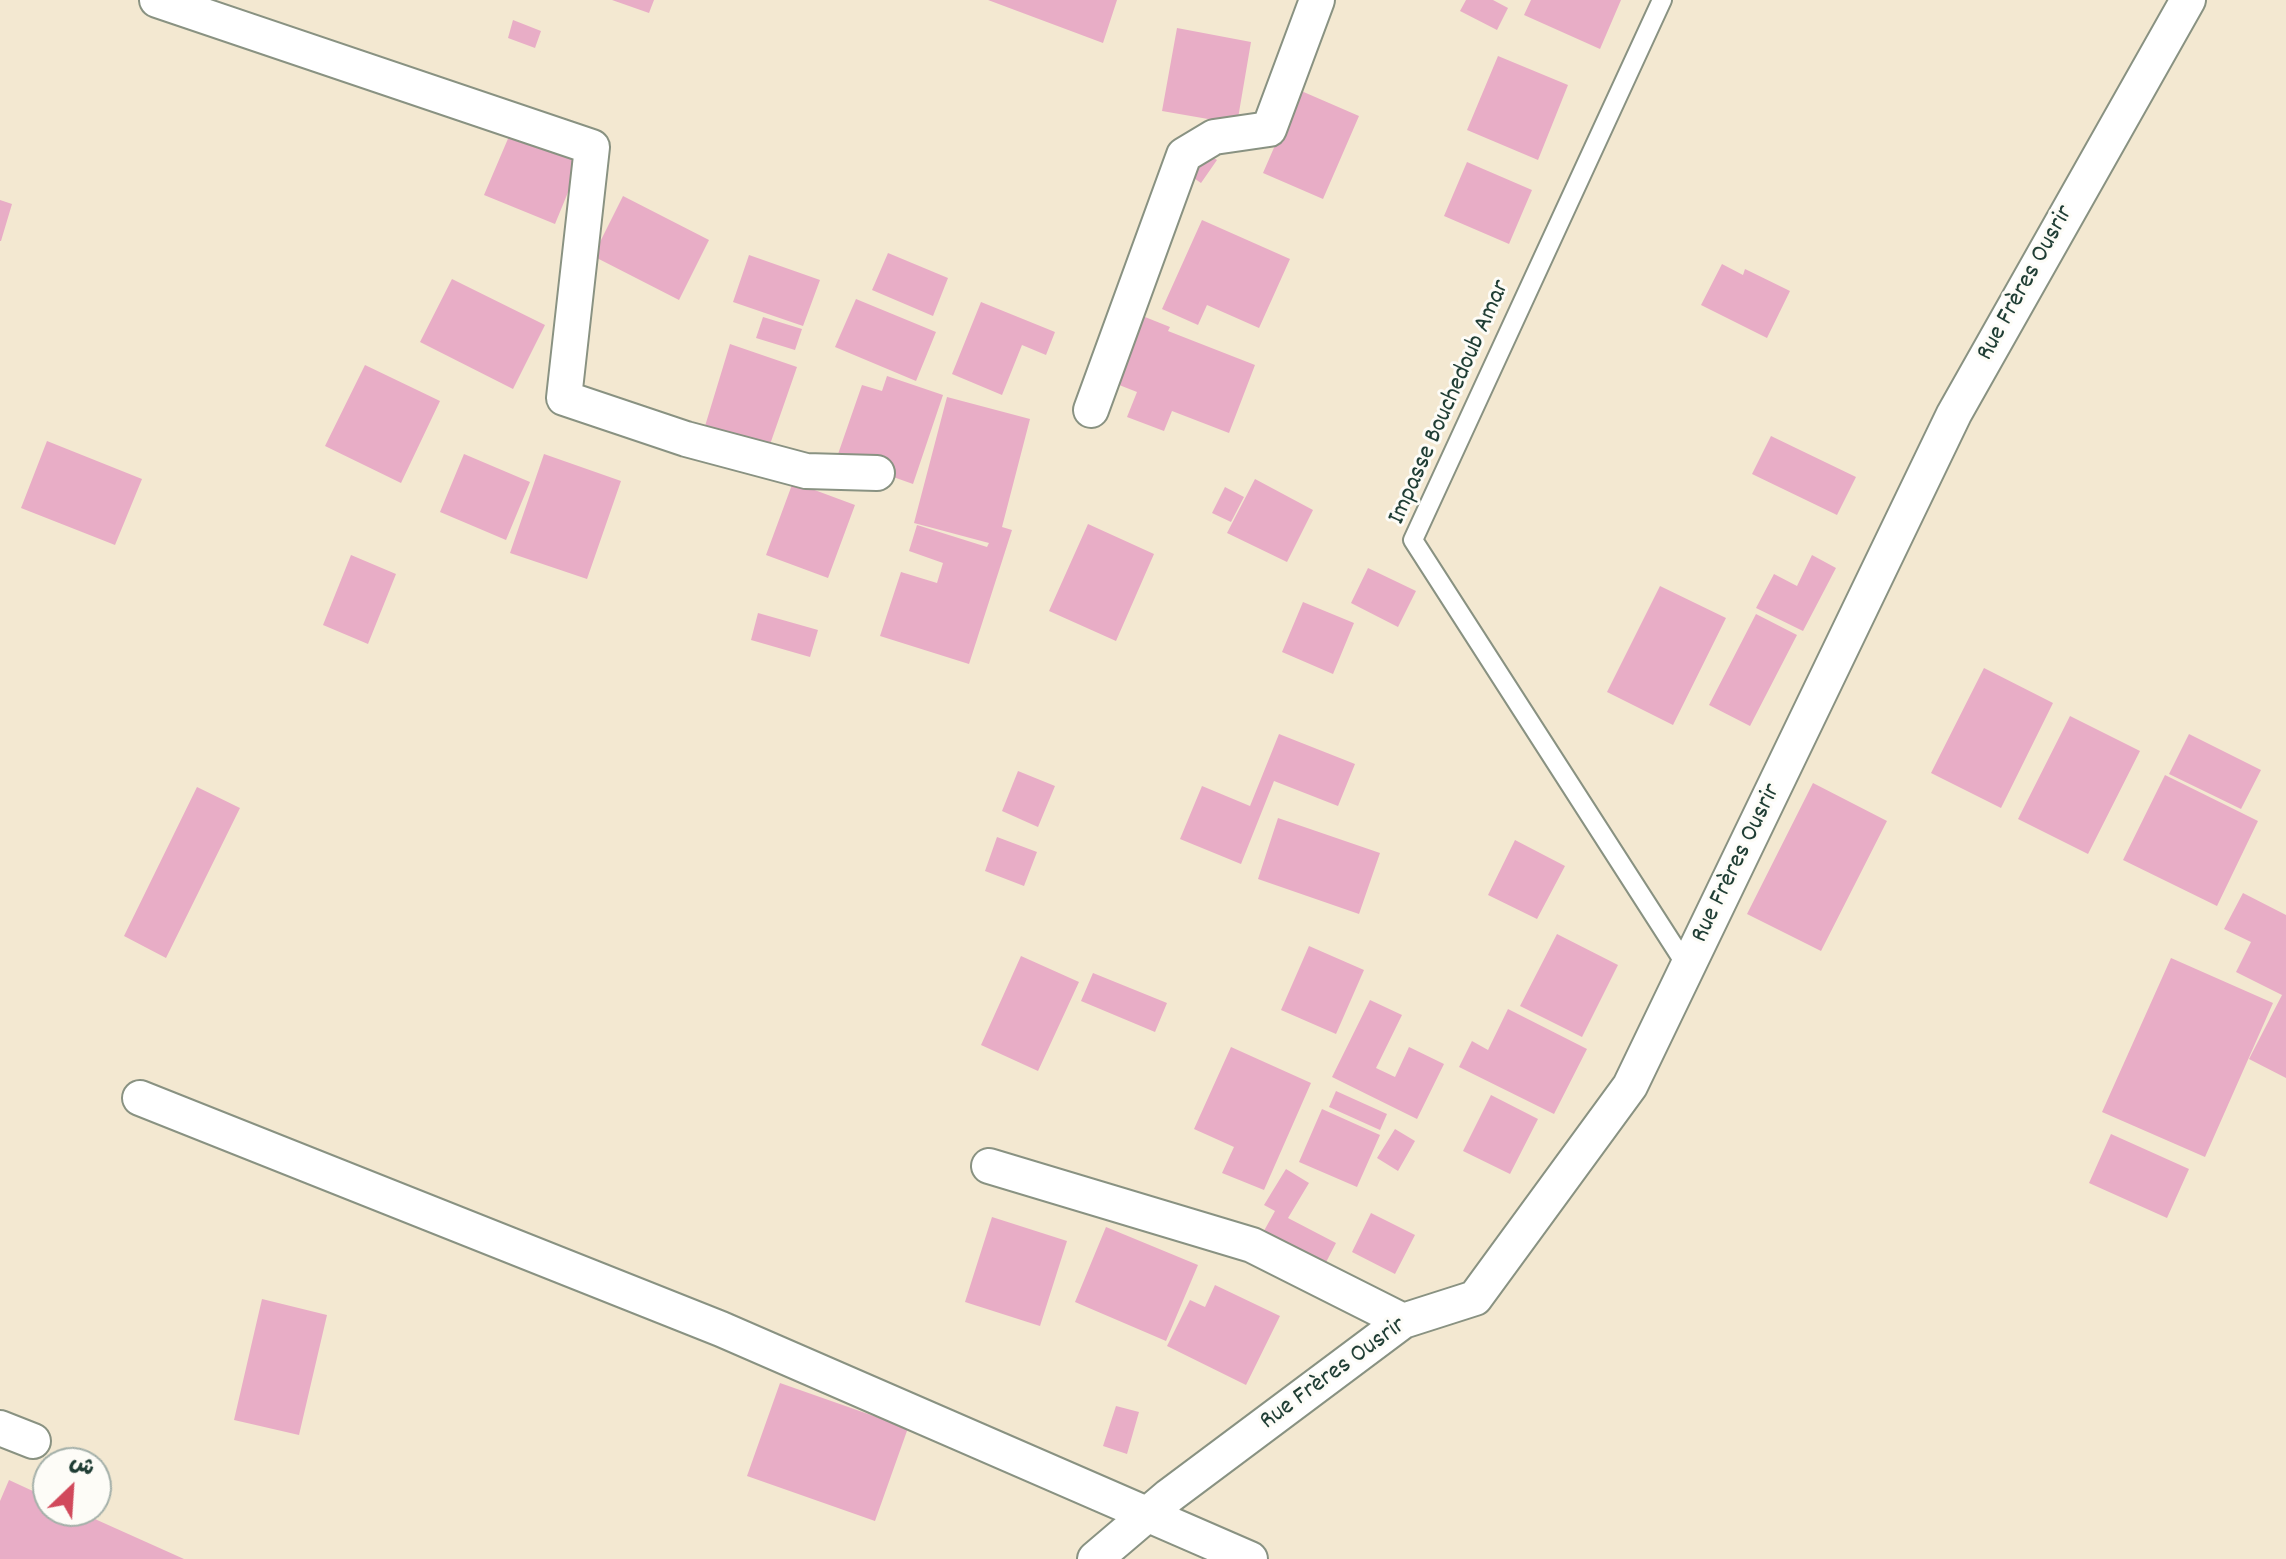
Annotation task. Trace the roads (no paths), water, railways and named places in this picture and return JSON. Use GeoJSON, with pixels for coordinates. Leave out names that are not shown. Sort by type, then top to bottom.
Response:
{"type":"FeatureCollection","features":[{"type":"Feature","properties":{"kind":"street"},"geometry":{"type":"LineString","coordinates":[[157,0],[592,147],[564,398],[686,439],[806,471],[877,473]]}},
{"type":"Feature","properties":{"kind":"street"},"geometry":{"type":"LineString","coordinates":[[1091,410],[1184,155],[1214,137],[1269,129],[1317,0]]}},
{"type":"Feature","properties":{"kind":"street","name":"Rue Frères Ousrir"},"geometry":{"type":"LineString","coordinates":[[1095,1559],[1149,1513],[1403,1321],[1475,1298],[1630,1086],[1954,414],[2188,0]]}},
{"type":"Feature","properties":{"kind":"street"},"geometry":{"type":"LineString","coordinates":[[140,1098],[721,1329],[1250,1559]]}},
{"type":"Feature","properties":{"kind":"street"},"geometry":{"type":"LineString","coordinates":[[989,1166],[1252,1245],[1403,1321]]}},
{"type":"Feature","properties":{"kind":"street"},"geometry":{"type":"LineString","coordinates":[[0,1428],[33,1441]]}},
{"type":"Feature","properties":{"kind":"lane","name":"Impasse Bouchedoub Amar"},"geometry":{"type":"LineString","coordinates":[[1662,0],[1413,540],[1688,968]]}}]}
